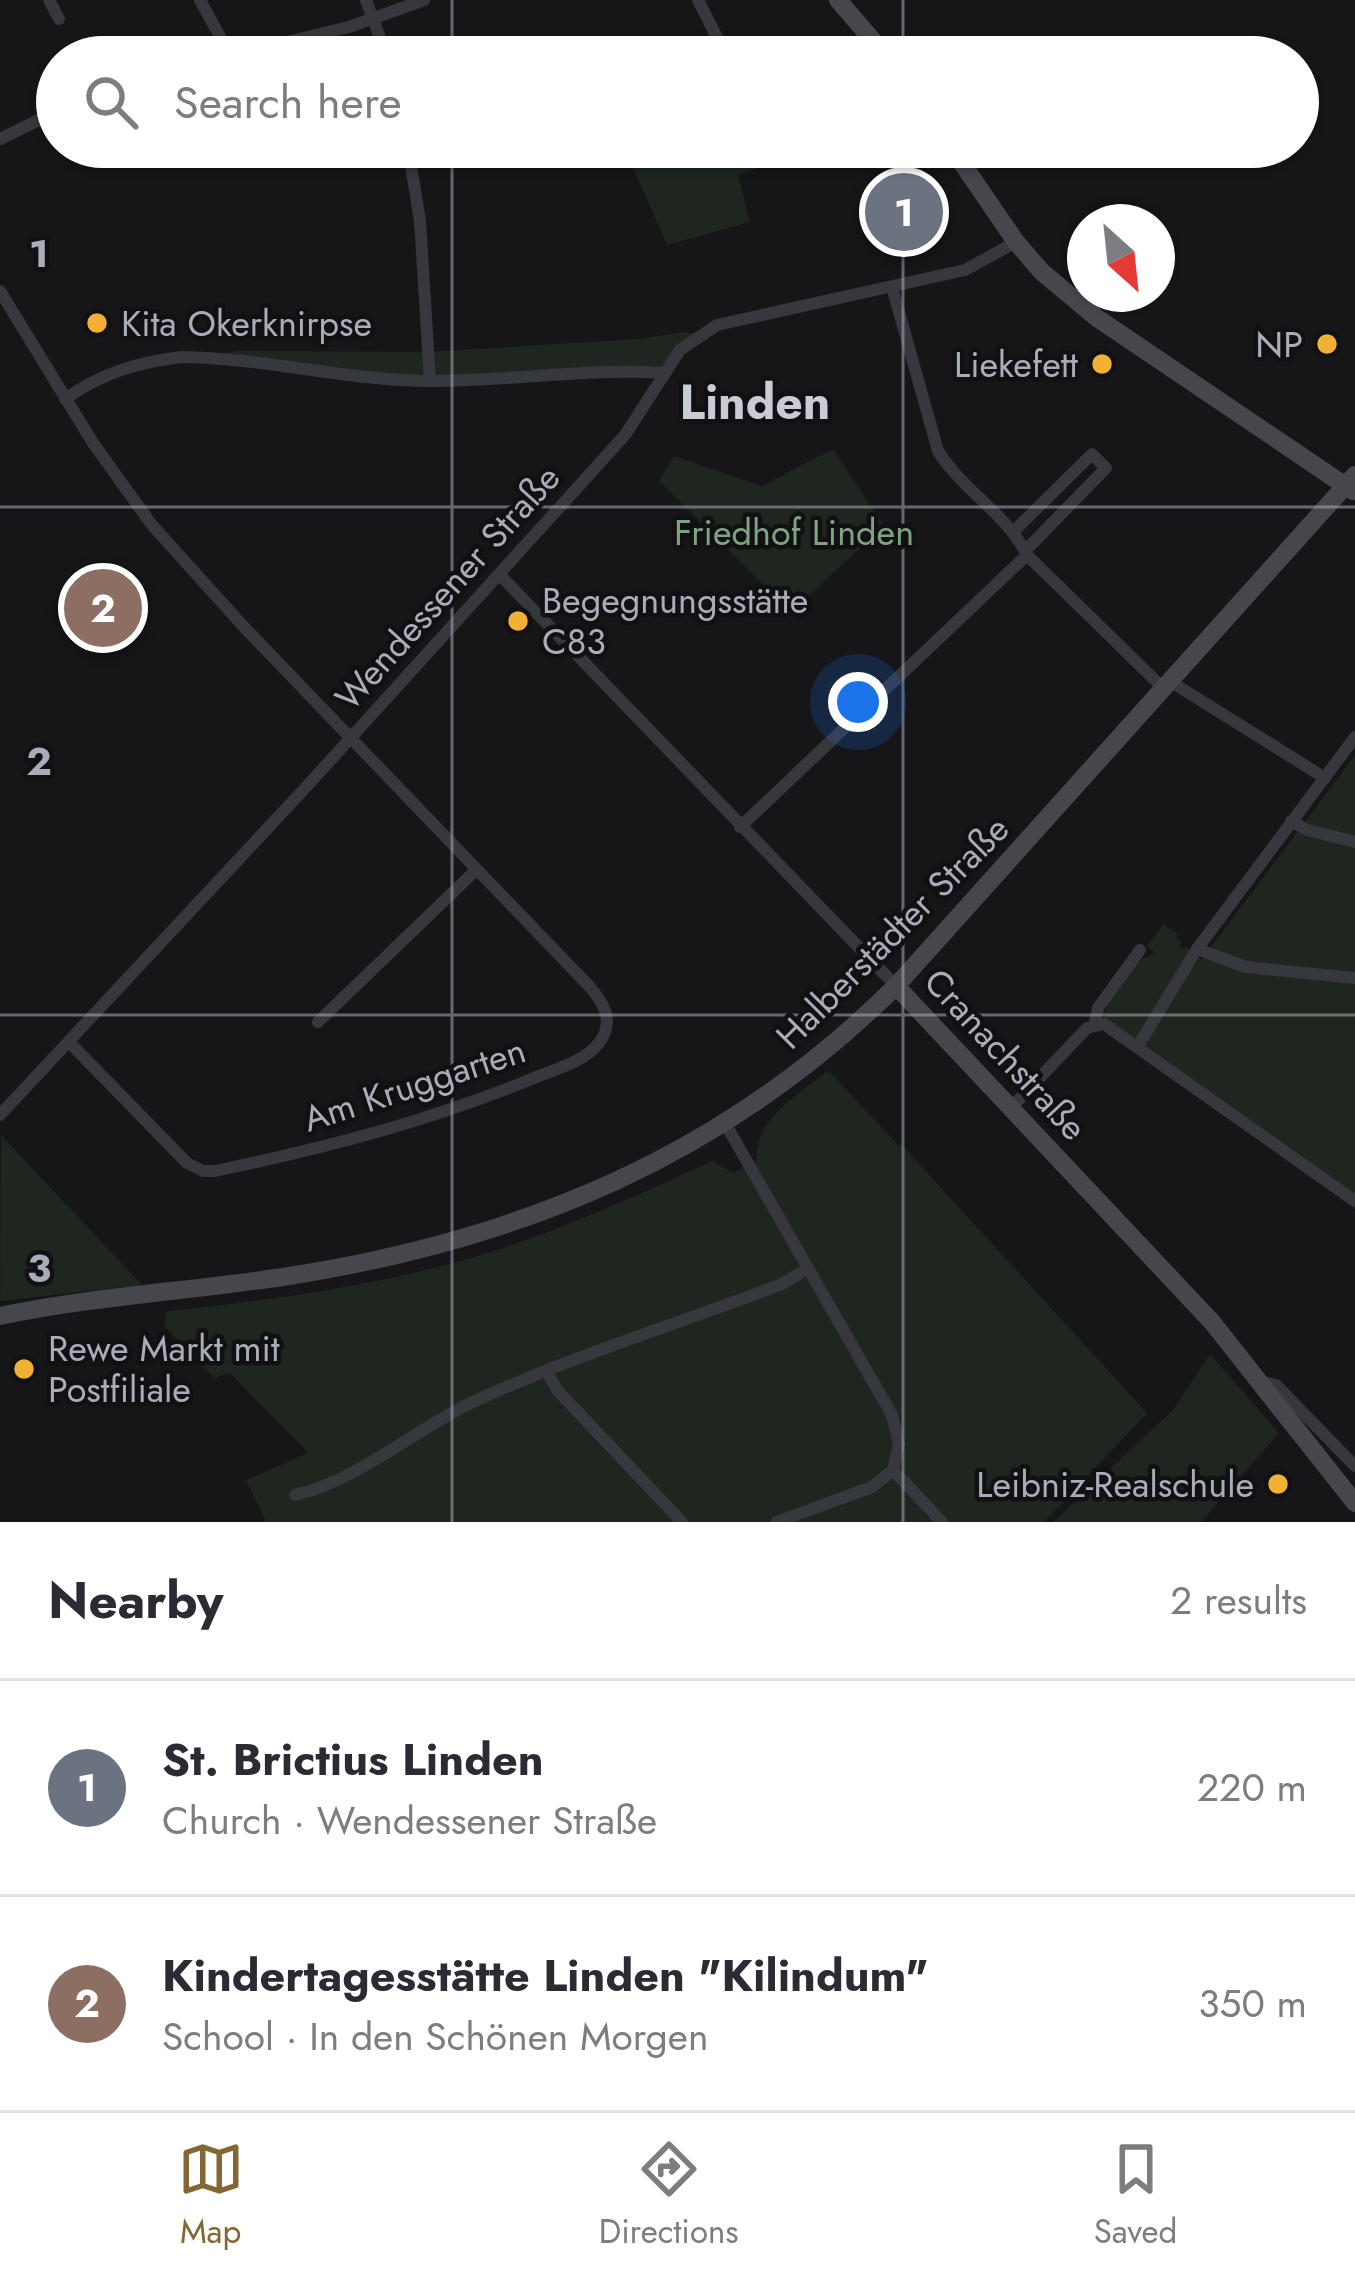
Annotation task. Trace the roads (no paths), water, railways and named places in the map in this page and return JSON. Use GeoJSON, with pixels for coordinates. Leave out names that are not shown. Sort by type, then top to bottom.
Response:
{"type":"FeatureCollection","features":[{"type":"Feature","properties":{"kind":"main road"},"geometry":{"type":"LineString","coordinates":[[838,0],[870,36]]}},
{"type":"Feature","properties":{"kind":"main road"},"geometry":{"type":"LineString","coordinates":[[965,168],[1042,272],[1097,318],[1352,484]]}},
{"type":"Feature","properties":{"kind":"main road","name":"Halberstädter Straße"},"geometry":{"type":"LineString","coordinates":[[0,1316],[284,1276],[433,1248],[601,1189],[724,1123],[813,1063],[896,986],[1014,859],[1165,683],[1352,484]]}},
{"type":"Feature","properties":{"kind":"main road","name":"Cranachstraße"},"geometry":{"type":"LineString","coordinates":[[896,986],[1212,1322],[1355,1503]]}},
{"type":"Feature","properties":{"kind":"street"},"geometry":{"type":"LineString","coordinates":[[49,0],[59,19]]}},
{"type":"Feature","properties":{"kind":"street"},"geometry":{"type":"LineString","coordinates":[[200,0],[217,36]]}},
{"type":"Feature","properties":{"kind":"street"},"geometry":{"type":"LineString","coordinates":[[366,0],[381,36]]}},
{"type":"Feature","properties":{"kind":"street"},"geometry":{"type":"LineString","coordinates":[[308,36],[376,19],[424,0]]}},
{"type":"Feature","properties":{"kind":"street"},"geometry":{"type":"LineString","coordinates":[[698,0],[716,36]]}},
{"type":"Feature","properties":{"kind":"street"},"geometry":{"type":"LineString","coordinates":[[0,139],[36,121]]}},
{"type":"Feature","properties":{"kind":"street"},"geometry":{"type":"LineString","coordinates":[[411,168],[420,220],[430,381]]}},
{"type":"Feature","properties":{"kind":"street","name":"Wendessener Straße"},"geometry":{"type":"LineString","coordinates":[[0,1115],[625,435],[680,350],[717,325],[980,265],[1016,242]]}},
{"type":"Feature","properties":{"kind":"street"},"geometry":{"type":"LineString","coordinates":[[892,287],[938,451],[947,465],[1027,552],[1165,683],[1324,778]]}},
{"type":"Feature","properties":{"kind":"street","name":"Am Kruggarten"},"geometry":{"type":"LineString","coordinates":[[0,291],[65,398],[152,525],[604,1006],[607,1028],[599,1042],[570,1063],[456,1109],[360,1139],[203,1171],[188,1163],[69,1042]]}},
{"type":"Feature","properties":{"kind":"street"},"geometry":{"type":"LineString","coordinates":[[65,398],[110,373],[182,357],[430,381],[535,379],[614,370],[663,373]]}},
{"type":"Feature","properties":{"kind":"street"},"geometry":{"type":"LineString","coordinates":[[740,826],[1027,552],[1106,468],[1092,454],[1013,532]]}},
{"type":"Feature","properties":{"kind":"street","name":"Cranachstraße"},"geometry":{"type":"LineString","coordinates":[[500,575],[896,986]]}},
{"type":"Feature","properties":{"kind":"street"},"geometry":{"type":"LineString","coordinates":[[1138,1046],[1197,949],[1355,737]]}},
{"type":"Feature","properties":{"kind":"street"},"geometry":{"type":"LineString","coordinates":[[1291,821],[1355,842]]}},
{"type":"Feature","properties":{"kind":"street"},"geometry":{"type":"LineString","coordinates":[[318,1022],[476,870]]}},
{"type":"Feature","properties":{"kind":"street"},"geometry":{"type":"LineString","coordinates":[[1197,949],[1246,967],[1355,978]]}},
{"type":"Feature","properties":{"kind":"street"},"geometry":{"type":"LineString","coordinates":[[1010,1109],[1095,1023],[1098,1008],[1140,950]]}},
{"type":"Feature","properties":{"kind":"street"},"geometry":{"type":"LineString","coordinates":[[1095,1023],[1138,1046],[1355,1202]]}},
{"type":"Feature","properties":{"kind":"street"},"geometry":{"type":"LineString","coordinates":[[724,1123],[892,1415],[899,1444],[893,1470],[872,1487],[777,1522]]}},
{"type":"Feature","properties":{"kind":"street"},"geometry":{"type":"LineString","coordinates":[[296,1495],[320,1489],[429,1424],[546,1371],[782,1284],[807,1269]]}},
{"type":"Feature","properties":{"kind":"street"},"geometry":{"type":"LineString","coordinates":[[546,1371],[558,1391],[682,1522]]}},
{"type":"Feature","properties":{"kind":"street","name":"Cranachstraße"},"geometry":{"type":"LineString","coordinates":[[1255,1380],[1276,1385],[1355,1466]]}},
{"type":"Feature","properties":{"kind":"street"},"geometry":{"type":"LineString","coordinates":[[893,1470],[942,1522]]}},
{"type":"Feature","properties":{"kind":"place","name":"St. Brictius Linden"},"geometry":{"type":"Point","coordinates":[904,212]}},
{"type":"Feature","properties":{"kind":"place","name":"Kita Okerknirpse"},"geometry":{"type":"Point","coordinates":[97,323]}},
{"type":"Feature","properties":{"kind":"place","name":"NP"},"geometry":{"type":"Point","coordinates":[1327,344]}},
{"type":"Feature","properties":{"kind":"place","name":"Liekefett"},"geometry":{"type":"Point","coordinates":[1102,364]}},
{"type":"Feature","properties":{"kind":"place","name":"Kindertagesstätte Linden \"Kilindum\""},"geometry":{"type":"Point","coordinates":[103,608]}},
{"type":"Feature","properties":{"kind":"place","name":"Begegnungsstätte C83"},"geometry":{"type":"Point","coordinates":[518,621]}},
{"type":"Feature","properties":{"kind":"place","name":"Rewe Markt mit Postfiliale"},"geometry":{"type":"Point","coordinates":[24,1369]}},
{"type":"Feature","properties":{"kind":"place","name":"Leibniz-Realschule"},"geometry":{"type":"Point","coordinates":[1278,1484]}},
{"type":"Feature","properties":{"kind":"district","name":"Linden"},"geometry":{"type":"Point","coordinates":[755,402]}},
{"type":"Feature","properties":{"kind":"park label","name":"Friedhof Linden"},"geometry":{"type":"Point","coordinates":[794,532]}}]}
